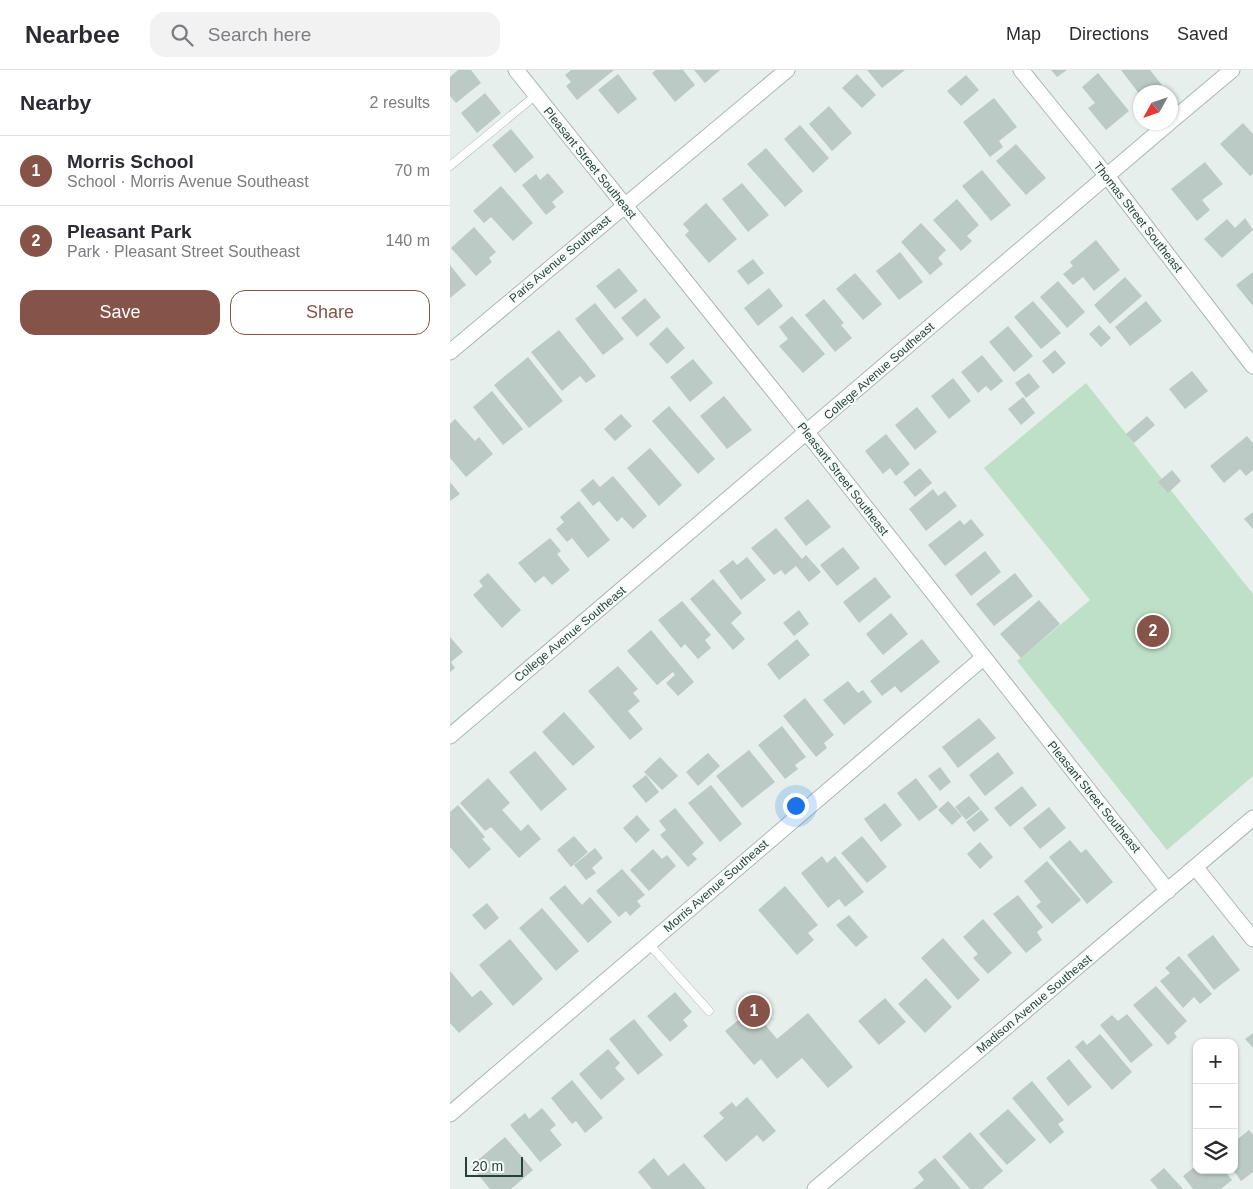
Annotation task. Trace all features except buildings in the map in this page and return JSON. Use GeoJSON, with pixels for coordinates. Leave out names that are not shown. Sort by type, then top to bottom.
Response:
{"type":"FeatureCollection","features":[{"type":"Feature","properties":{"kind":"street","name":"Pleasant Street Southeast"},"geometry":{"type":"LineString","coordinates":[[516,70],[807,433],[1168,891]]}},
{"type":"Feature","properties":{"kind":"street","name":"Paris Avenue Southeast"},"geometry":{"type":"LineString","coordinates":[[450,352],[786,70]]}},
{"type":"Feature","properties":{"kind":"street","name":"Thomas Street Southeast"},"geometry":{"type":"LineString","coordinates":[[1021,70],[1107,176],[1253,366]]}},
{"type":"Feature","properties":{"kind":"street","name":"College Avenue Southeast"},"geometry":{"type":"LineString","coordinates":[[1178,115],[1232,70]]}},
{"type":"Feature","properties":{"kind":"street","name":"College Avenue Southeast"},"geometry":{"type":"LineString","coordinates":[[450,736],[1161,130]]}},
{"type":"Feature","properties":{"kind":"street","name":"Morris Avenue Southeast"},"geometry":{"type":"LineString","coordinates":[[450,1114],[983,658]]}},
{"type":"Feature","properties":{"kind":"street","name":"Madison Avenue Southeast"},"geometry":{"type":"LineString","coordinates":[[815,1189],[1253,818]]}},
{"type":"Feature","properties":{"kind":"street"},"geometry":{"type":"LineString","coordinates":[[1196,868],[1253,939]]}},
{"type":"Feature","properties":{"kind":"lane"},"geometry":{"type":"LineString","coordinates":[[450,166],[536,95]]}},
{"type":"Feature","properties":{"kind":"lane"},"geometry":{"type":"LineString","coordinates":[[649,944],[709,1011]]}},
{"type":"Feature","properties":{"kind":"green space"},"geometry":{"type":"Polygon","coordinates":[[[1086,383],[1253,594],[1253,776],[1167,850],[1017,661],[1090,600],[984,468],[1086,383]]]}},
{"type":"Feature","properties":{"kind":"place","name":"Pleasant Park"},"geometry":{"type":"Point","coordinates":[1153,631]}},
{"type":"Feature","properties":{"kind":"place","name":"Morris School"},"geometry":{"type":"Point","coordinates":[754,1011]}}]}
